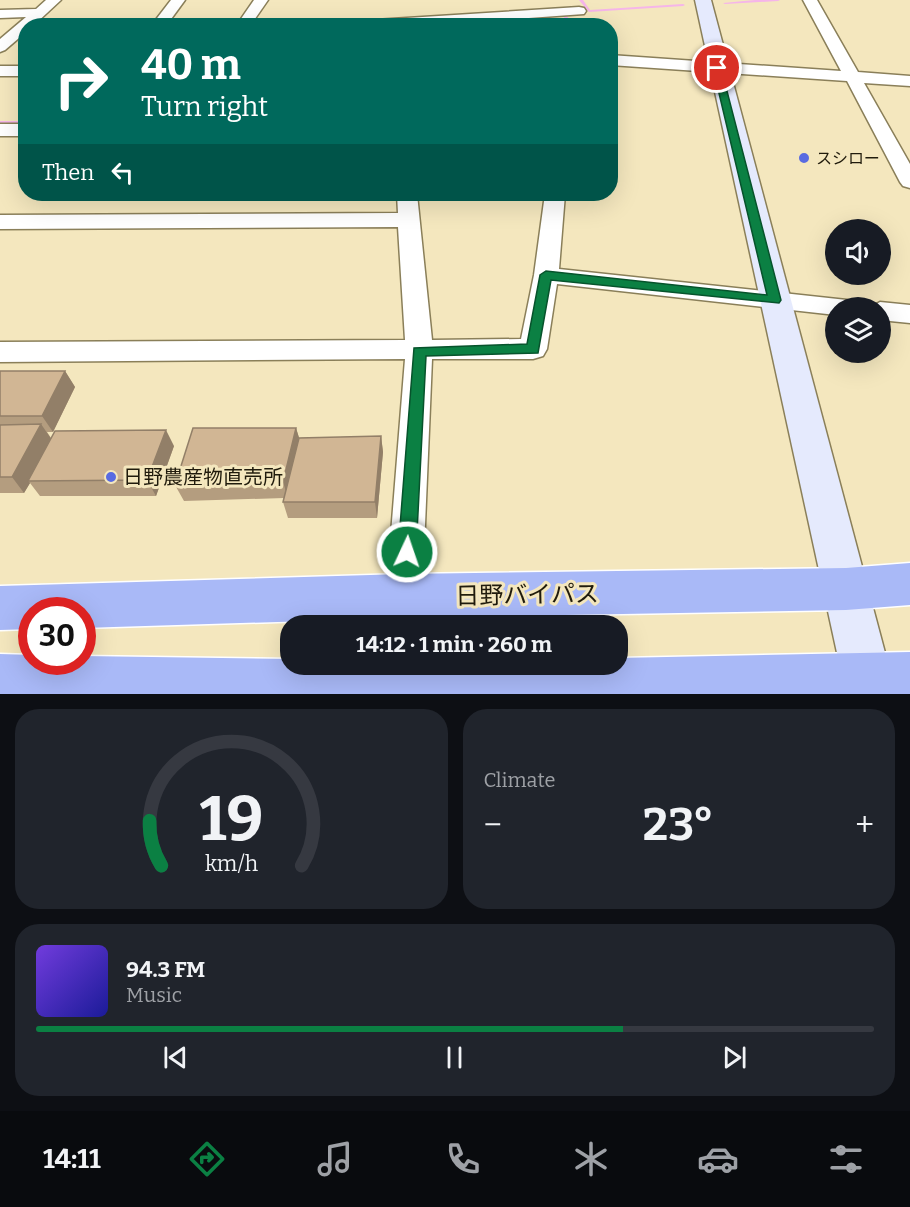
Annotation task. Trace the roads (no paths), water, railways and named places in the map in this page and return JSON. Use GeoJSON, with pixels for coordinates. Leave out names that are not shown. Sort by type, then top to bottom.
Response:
{"type":"FeatureCollection","features":[{"type":"Feature","properties":{"kind":"highway","name":"日野バイパス"},"geometry":{"type":"LineString","coordinates":[[0,608],[404,596],[846,589],[910,584]]}},
{"type":"Feature","properties":{"kind":"highway"},"geometry":{"type":"LineString","coordinates":[[0,679],[388,689],[883,683]]}},
{"type":"Feature","properties":{"kind":"street"},"geometry":{"type":"LineString","coordinates":[[35,18],[54,0]]}},
{"type":"Feature","properties":{"kind":"street"},"geometry":{"type":"LineString","coordinates":[[164,18],[178,0]]}},
{"type":"Feature","properties":{"kind":"street"},"geometry":{"type":"LineString","coordinates":[[249,18],[261,0]]}},
{"type":"Feature","properties":{"kind":"street"},"geometry":{"type":"LineString","coordinates":[[703,0],[717,68],[846,589],[883,683]]}},
{"type":"Feature","properties":{"kind":"street"},"geometry":{"type":"LineString","coordinates":[[810,0],[910,182]]}},
{"type":"Feature","properties":{"kind":"street"},"geometry":{"type":"LineString","coordinates":[[429,18],[576,12]]}},
{"type":"Feature","properties":{"kind":"street"},"geometry":{"type":"LineString","coordinates":[[0,14],[39,14]]}},
{"type":"Feature","properties":{"kind":"street"},"geometry":{"type":"LineString","coordinates":[[0,47],[18,34]]}},
{"type":"Feature","properties":{"kind":"street"},"geometry":{"type":"LineString","coordinates":[[618,61],[910,81]]}},
{"type":"Feature","properties":{"kind":"street"},"geometry":{"type":"LineString","coordinates":[[0,71],[18,71]]}},
{"type":"Feature","properties":{"kind":"street"},"geometry":{"type":"LineString","coordinates":[[0,130],[18,130]]}},
{"type":"Feature","properties":{"kind":"street"},"geometry":{"type":"LineString","coordinates":[[0,352],[533,349],[546,275],[554,201]]}},
{"type":"Feature","properties":{"kind":"street"},"geometry":{"type":"LineString","coordinates":[[0,222],[408,207],[419,351],[404,596]]}},
{"type":"Feature","properties":{"kind":"street"},"geometry":{"type":"LineString","coordinates":[[546,275],[825,306]]}},
{"type":"Feature","properties":{"kind":"street"},"geometry":{"type":"LineString","coordinates":[[891,312],[910,314]]}},
{"type":"Feature","properties":{"kind":"waterway"},"geometry":{"type":"LineString","coordinates":[[581,0],[589,11],[683,5]]}},
{"type":"Feature","properties":{"kind":"waterway"},"geometry":{"type":"LineString","coordinates":[[725,3],[778,0]]}},
{"type":"Feature","properties":{"kind":"waterway"},"geometry":{"type":"LineString","coordinates":[[0,123],[18,123]]}},
{"type":"Feature","properties":{"kind":"place","name":"スシロー"},"geometry":{"type":"Point","coordinates":[804,158]}},
{"type":"Feature","properties":{"kind":"place","name":"日野農産物直売所"},"geometry":{"type":"Point","coordinates":[111,477]}}]}
